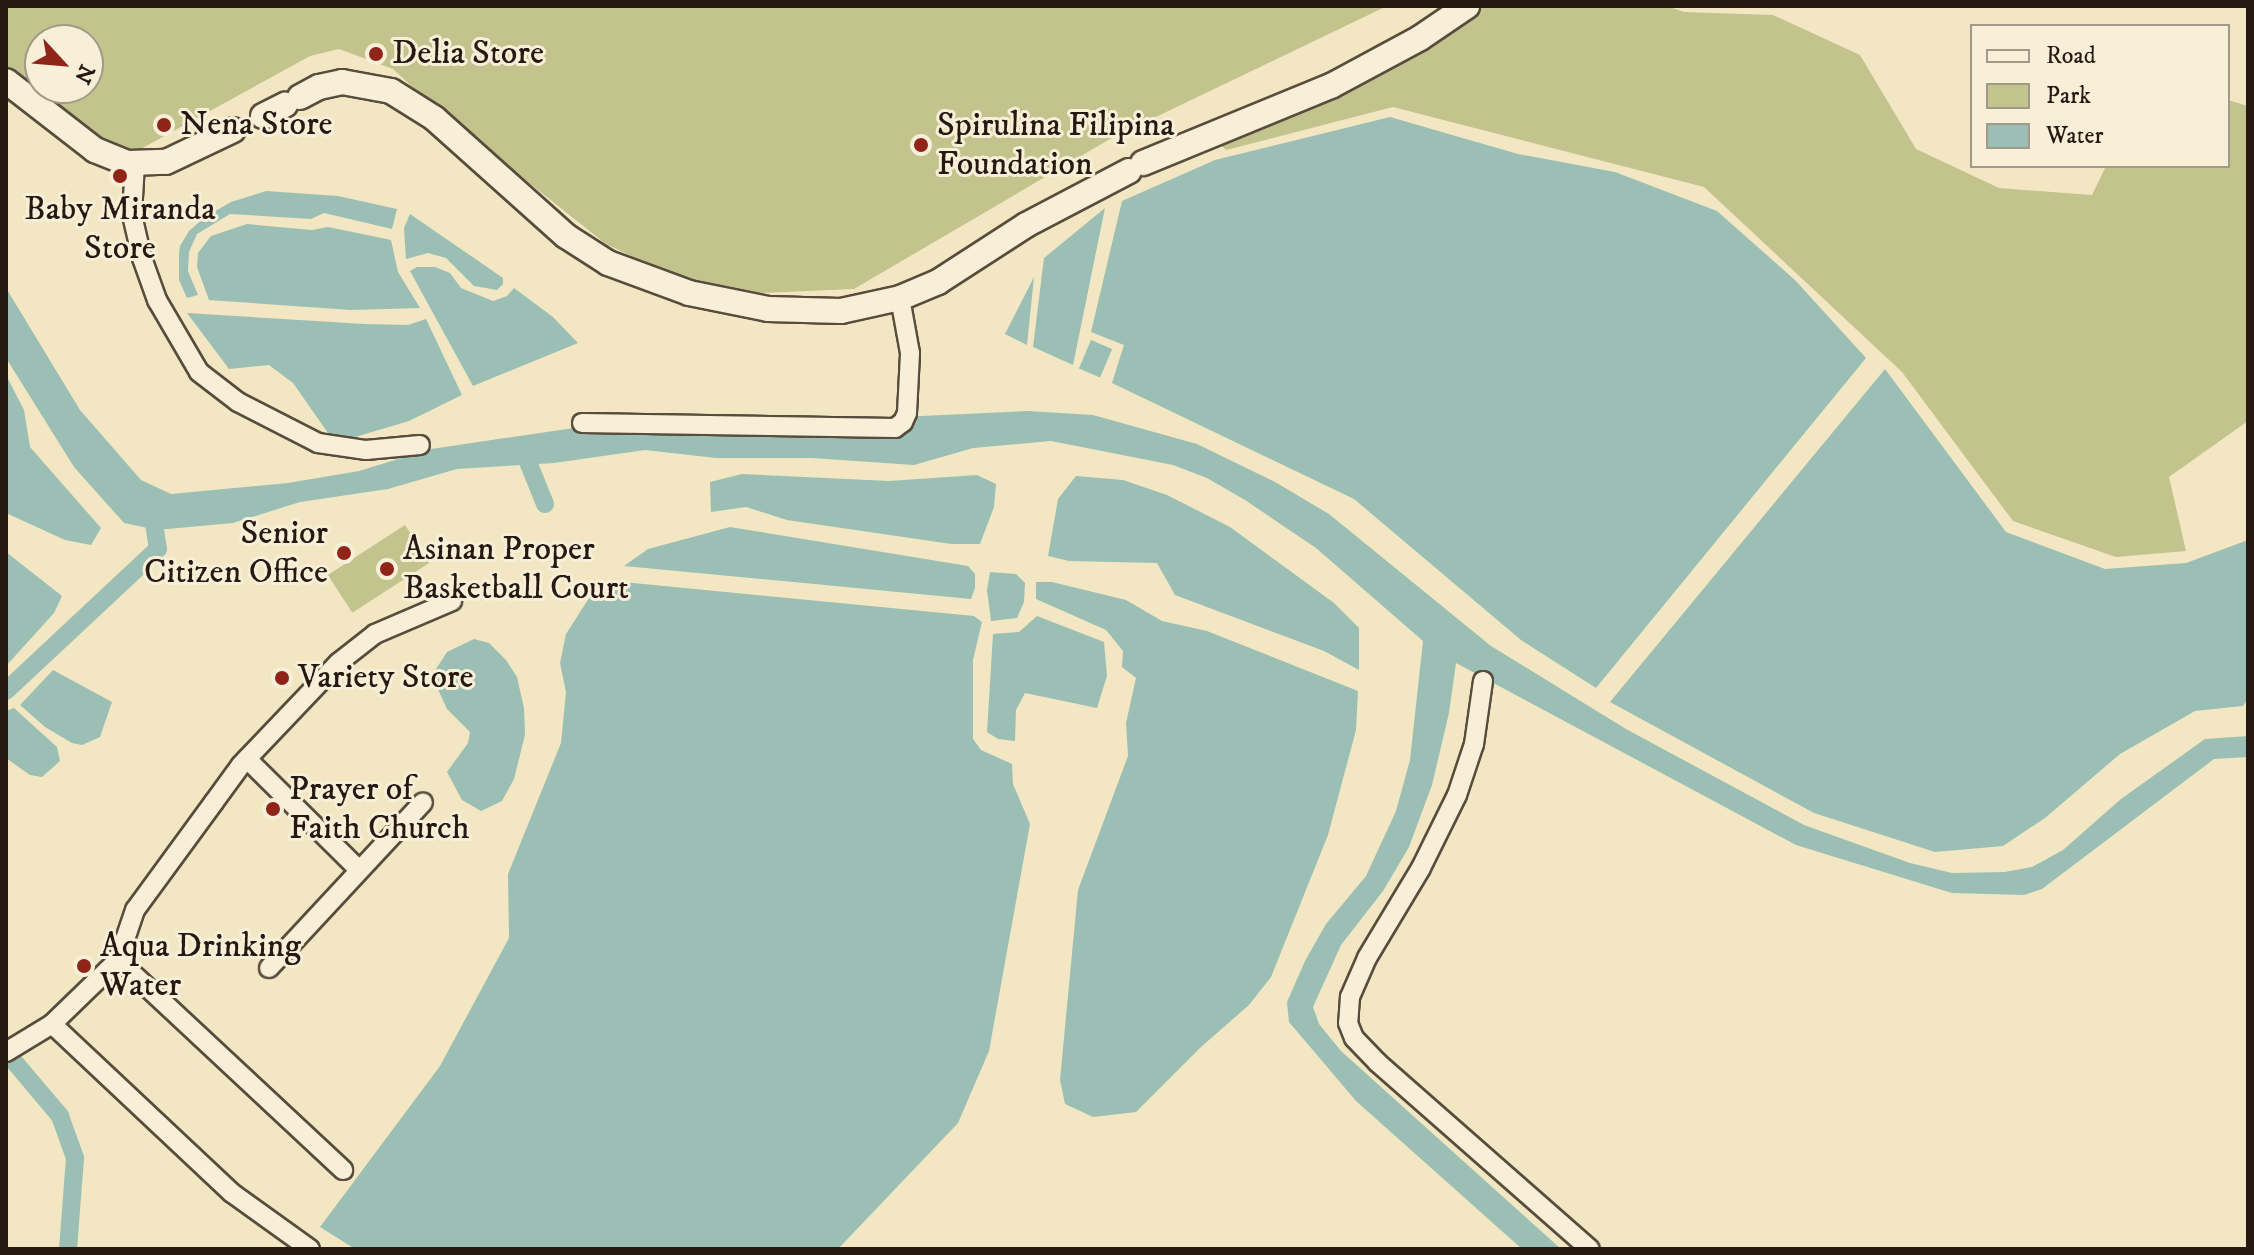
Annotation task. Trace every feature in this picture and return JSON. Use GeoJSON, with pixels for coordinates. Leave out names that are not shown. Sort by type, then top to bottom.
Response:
{"type":"FeatureCollection","features":[{"type":"Feature","properties":{"kind":"street"},"geometry":{"type":"LineString","coordinates":[[6,81],[95,150],[135,164],[166,162],[319,87],[342,82],[380,86],[404,97],[434,118],[566,236],[608,263],[660,284],[725,302],[799,311],[841,311],[900,298],[938,282],[1026,225],[1136,167],[1331,86],[1420,38],[1467,6]]}},
{"type":"Feature","properties":{"kind":"street"},"geometry":{"type":"LineString","coordinates":[[135,164],[132,215],[142,258],[157,300],[199,372],[231,398],[318,443],[374,450],[420,445]]}},
{"type":"Feature","properties":{"kind":"street"},"geometry":{"type":"LineString","coordinates":[[582,423],[895,428],[903,422],[907,413],[910,353],[900,298]]}},
{"type":"Feature","properties":{"kind":"street"},"geometry":{"type":"LineString","coordinates":[[9,1050],[52,1024],[118,960],[135,910],[247,759],[357,646],[387,627],[452,601]]}},
{"type":"Feature","properties":{"kind":"street"},"geometry":{"type":"LineString","coordinates":[[1483,681],[1474,744],[1457,795],[1421,868],[1367,958],[1350,997],[1348,1023],[1354,1038],[1378,1063],[1590,1249]]}},
{"type":"Feature","properties":{"kind":"street"},"geometry":{"type":"LineString","coordinates":[[247,759],[358,869]]}},
{"type":"Feature","properties":{"kind":"street"},"geometry":{"type":"LineString","coordinates":[[269,968],[423,802]]}},
{"type":"Feature","properties":{"kind":"street"},"geometry":{"type":"LineString","coordinates":[[118,960],[343,1170]]}},
{"type":"Feature","properties":{"kind":"street"},"geometry":{"type":"LineString","coordinates":[[52,1024],[232,1193],[310,1249]]}},
{"type":"Feature","properties":{"kind":"green space"},"geometry":{"type":"Polygon","coordinates":[[[6,6],[1387,6],[1110,139],[854,289],[737,294],[675,277],[606,244],[436,109],[393,69],[339,49],[310,56],[137,151],[100,143],[49,104],[104,104],[104,24],[24,24],[24,85],[6,71],[6,6]]]}},
{"type":"Feature","properties":{"kind":"green space"},"geometry":{"type":"Polygon","coordinates":[[[1465,6],[1667,6],[1684,12],[1773,15],[1860,55],[1916,149],[1999,188],[2092,195],[2105,168],[2230,168],[2230,101],[2248,106],[2248,421],[2169,477],[2186,551],[2116,557],[2013,521],[1902,372],[1704,187],[1393,107],[1226,150],[1201,126],[1433,33],[1465,6]]]}},
{"type":"Feature","properties":{"kind":"green space"},"geometry":{"type":"Polygon","coordinates":[[[405,525],[430,563],[352,613],[328,575],[405,525]]]}},
{"type":"Feature","properties":{"kind":"water"},"geometry":{"type":"Polygon","coordinates":[[[1390,117],[1518,154],[1615,172],[1717,211],[1795,280],[1866,358],[1596,688],[1521,640],[1354,499],[1112,383],[1124,345],[1091,332],[1122,201],[1215,160],[1390,117]]]}},
{"type":"Feature","properties":{"kind":"water"},"geometry":{"type":"Polygon","coordinates":[[[266,191],[338,196],[397,209],[392,229],[324,213],[311,219],[230,214],[197,234],[189,252],[188,271],[198,295],[187,298],[179,280],[179,254],[189,231],[205,217],[231,202],[266,191]]]}},
{"type":"Feature","properties":{"kind":"water"},"geometry":{"type":"Polygon","coordinates":[[[1105,208],[1073,365],[1033,347],[1044,258],[1105,208]]]}},
{"type":"Feature","properties":{"kind":"water"},"geometry":{"type":"Polygon","coordinates":[[[410,214],[503,278],[503,284],[497,290],[474,286],[446,258],[428,253],[406,259],[404,228],[410,214]]]}},
{"type":"Feature","properties":{"kind":"water"},"geometry":{"type":"Polygon","coordinates":[[[247,224],[312,230],[328,227],[391,240],[398,272],[420,308],[351,310],[209,300],[197,267],[198,253],[211,236],[247,224]]]}},
{"type":"Feature","properties":{"kind":"water"},"geometry":{"type":"Polygon","coordinates":[[[417,267],[435,267],[450,273],[461,288],[493,301],[507,296],[514,288],[553,317],[578,343],[473,386],[410,271],[417,267]]]}},
{"type":"Feature","properties":{"kind":"water"},"geometry":{"type":"Polygon","coordinates":[[[1034,277],[1027,345],[1005,334],[1034,277]]]}},
{"type":"Feature","properties":{"kind":"water"},"geometry":{"type":"Polygon","coordinates":[[[6,288],[80,410],[141,480],[171,494],[288,483],[359,471],[431,449],[641,418],[715,416],[836,420],[1029,411],[1093,415],[1197,444],[1275,482],[1329,514],[1491,646],[1626,729],[1804,825],[1910,863],[1952,873],[2005,872],[2032,867],[2063,850],[2121,799],[2205,739],[2248,736],[2248,757],[2214,759],[2042,889],[2024,895],[1952,893],[1796,845],[1456,663],[1449,713],[1432,785],[1409,847],[1383,891],[1341,945],[1313,1007],[1319,1024],[1341,1051],[1561,1249],[1522,1249],[1356,1101],[1289,1022],[1287,1002],[1305,961],[1326,924],[1366,876],[1396,811],[1410,760],[1423,641],[1316,548],[1245,500],[1207,478],[1173,465],[1051,441],[973,448],[914,465],[812,458],[716,458],[645,450],[554,463],[457,469],[388,489],[300,502],[233,523],[157,530],[124,523],[74,467],[6,358],[6,288]]]}},
{"type":"Feature","properties":{"kind":"water"},"geometry":{"type":"Polygon","coordinates":[[[187,313],[365,324],[408,325],[426,319],[462,395],[409,421],[335,443],[293,383],[269,365],[229,369],[187,313]]]}},
{"type":"Feature","properties":{"kind":"water"},"geometry":{"type":"Polygon","coordinates":[[[1091,340],[1112,349],[1100,378],[1079,369],[1091,340]]]}},
{"type":"Feature","properties":{"kind":"water"},"geometry":{"type":"Polygon","coordinates":[[[1885,369],[2006,532],[2105,569],[2186,563],[2248,540],[2248,699],[2243,706],[2195,711],[2120,754],[2045,818],[2003,846],[1935,852],[1814,813],[1610,702],[1885,369]]]}},
{"type":"Feature","properties":{"kind":"water"},"geometry":{"type":"Polygon","coordinates":[[[6,375],[24,410],[30,447],[101,528],[91,545],[65,540],[6,513],[6,375]]]}},
{"type":"Feature","properties":{"kind":"water"},"geometry":{"type":"Polygon","coordinates":[[[742,474],[889,481],[977,475],[996,484],[994,507],[980,544],[951,544],[787,520],[746,507],[711,512],[710,482],[742,474]]]}},
{"type":"Feature","properties":{"kind":"water"},"geometry":{"type":"Polygon","coordinates":[[[1076,476],[1123,480],[1167,495],[1230,527],[1334,603],[1359,628],[1359,670],[1324,651],[1175,595],[1157,563],[1069,561],[1048,556],[1058,499],[1076,476]]]}},
{"type":"Feature","properties":{"kind":"water"},"geometry":{"type":"Polygon","coordinates":[[[730,527],[968,566],[975,574],[975,588],[971,599],[624,566],[648,549],[730,527]]]}},
{"type":"Feature","properties":{"kind":"water"},"geometry":{"type":"Polygon","coordinates":[[[6,552],[62,596],[54,613],[6,666],[6,552]]]}},
{"type":"Feature","properties":{"kind":"water"},"geometry":{"type":"Polygon","coordinates":[[[990,572],[1016,574],[1025,583],[1024,602],[1017,618],[991,621],[987,590],[990,572]]]}},
{"type":"Feature","properties":{"kind":"water"},"geometry":{"type":"Polygon","coordinates":[[[623,582],[974,616],[982,622],[973,660],[973,739],[981,750],[1012,764],[1013,784],[1030,824],[989,1051],[958,1123],[838,1249],[355,1249],[320,1227],[440,1066],[509,938],[508,874],[561,743],[566,692],[560,663],[566,634],[591,595],[623,582]]]}},
{"type":"Feature","properties":{"kind":"water"},"geometry":{"type":"Polygon","coordinates":[[[1036,582],[1052,582],[1126,600],[1162,621],[1207,631],[1358,691],[1356,730],[1328,835],[1271,977],[1249,1005],[1201,1047],[1136,1112],[1093,1117],[1065,1104],[1060,1080],[1078,890],[1128,756],[1126,723],[1136,678],[1122,667],[1123,651],[1106,630],[1036,599],[1036,582]]]}},
{"type":"Feature","properties":{"kind":"water"},"geometry":{"type":"Polygon","coordinates":[[[1037,616],[1104,642],[1107,676],[1097,708],[1025,693],[1016,710],[1015,741],[998,739],[987,732],[993,634],[1019,632],[1037,616]]]}},
{"type":"Feature","properties":{"kind":"water"},"geometry":{"type":"Polygon","coordinates":[[[474,639],[489,643],[506,660],[517,677],[524,708],[525,735],[514,779],[502,801],[481,811],[462,800],[447,772],[468,743],[470,732],[447,709],[436,685],[434,672],[447,652],[474,639]]]}},
{"type":"Feature","properties":{"kind":"water"},"geometry":{"type":"Polygon","coordinates":[[[53,670],[112,702],[100,737],[82,745],[72,743],[45,727],[20,705],[53,670]]]}},
{"type":"Feature","properties":{"kind":"water"},"geometry":{"type":"Polygon","coordinates":[[[14,708],[57,747],[60,761],[42,777],[30,775],[6,758],[6,711],[14,708]]]}},
{"type":"Feature","properties":{"kind":"waterway"},"geometry":{"type":"LineString","coordinates":[[524,452],[545,504]]}},
{"type":"Feature","properties":{"kind":"waterway"},"geometry":{"type":"LineString","coordinates":[[6,691],[158,549],[152,513]]}},
{"type":"Feature","properties":{"kind":"waterway"},"geometry":{"type":"LineString","coordinates":[[6,1052],[60,1116],[75,1158],[68,1249]]}},
{"type":"Feature","properties":{"kind":"place","name":"Delia Store"},"geometry":{"type":"Point","coordinates":[376,54]}},
{"type":"Feature","properties":{"kind":"place","name":"Nena Store"},"geometry":{"type":"Point","coordinates":[164,125]}},
{"type":"Feature","properties":{"kind":"place","name":"Spirulina Filipina Foundation"},"geometry":{"type":"Point","coordinates":[921,145]}},
{"type":"Feature","properties":{"kind":"place","name":"Baby Miranda Store"},"geometry":{"type":"Point","coordinates":[120,176]}},
{"type":"Feature","properties":{"kind":"place","name":"Senior Citizen Office"},"geometry":{"type":"Point","coordinates":[344,553]}},
{"type":"Feature","properties":{"kind":"place","name":"Asinan Proper Basketball Court"},"geometry":{"type":"Point","coordinates":[387,569]}},
{"type":"Feature","properties":{"kind":"place","name":"Variety Store"},"geometry":{"type":"Point","coordinates":[282,678]}},
{"type":"Feature","properties":{"kind":"place","name":"Prayer of Faith Church"},"geometry":{"type":"Point","coordinates":[273,809]}},
{"type":"Feature","properties":{"kind":"place","name":"Aqua Drinking Water"},"geometry":{"type":"Point","coordinates":[84,966]}}]}
